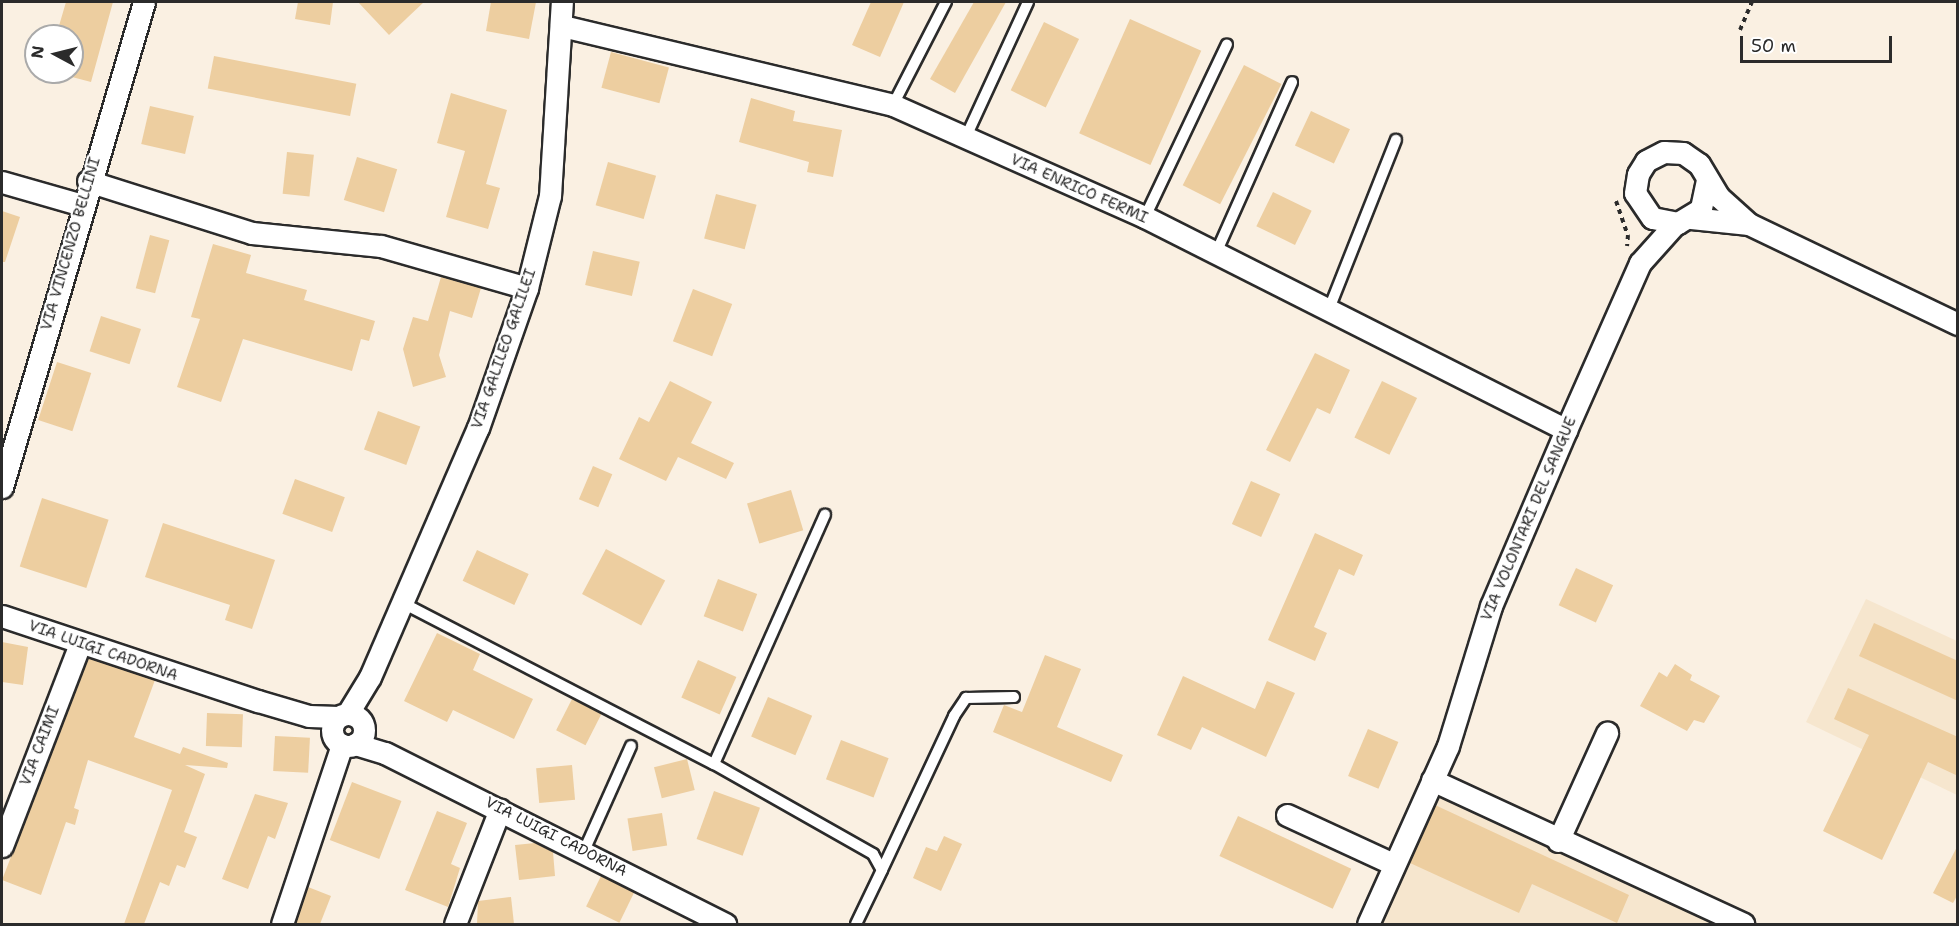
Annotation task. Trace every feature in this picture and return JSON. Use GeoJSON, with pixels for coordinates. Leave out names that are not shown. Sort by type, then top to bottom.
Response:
{"type":"FeatureCollection","features":[{"type":"Feature","properties":{"kind":"street","name":"VIA VINCENZO BELLINI"},"geometry":{"type":"LineString","coordinates":[[2,487],[88,181],[144,2]]}},
{"type":"Feature","properties":{"kind":"street","name":"VIA GALILEO GALILEI"},"geometry":{"type":"LineString","coordinates":[[282,924],[349,729],[400,602],[478,428],[527,288],[550,196],[562,2]]}},
{"type":"Feature","properties":{"kind":"street","name":"VIA ENRICO FERMI"},"geometry":{"type":"LineString","coordinates":[[562,26],[893,105],[965,140],[1144,218],[1566,430]]}},
{"type":"Feature","properties":{"kind":"street","name":"VIA VOLONTARI DEL SANGUE"},"geometry":{"type":"LineString","coordinates":[[1368,924],[1457,723],[1491,606],[1566,430],[1633,260],[1641,208],[1636,178],[1656,154],[1687,154],[1699,164],[1707,180],[1749,224],[1958,324]]}},
{"type":"Feature","properties":{"kind":"street","name":"VIA VOLONTARI DEL SANGUE"},"geometry":{"type":"LineString","coordinates":[[1633,260],[1706,200],[1707,180]]}},
{"type":"Feature","properties":{"kind":"street"},"geometry":{"type":"LineString","coordinates":[[88,181],[252,232],[381,246],[527,288]]}},
{"type":"Feature","properties":{"kind":"street"},"geometry":{"type":"LineString","coordinates":[[2,182],[82,205]]}},
{"type":"Feature","properties":{"kind":"street","name":"VIA VOLONTARI DEL SANGUE"},"geometry":{"type":"LineString","coordinates":[[1641,208],[1655,220],[1749,224]]}},
{"type":"Feature","properties":{"kind":"street","name":"VIA LUIGI CADORNA"},"geometry":{"type":"LineString","coordinates":[[2,616],[79,646],[349,729],[386,753],[725,924]]}},
{"type":"Feature","properties":{"kind":"street","name":"VIA CAIMI"},"geometry":{"type":"LineString","coordinates":[[2,846],[79,646]]}},
{"type":"Feature","properties":{"kind":"street"},"geometry":{"type":"LineString","coordinates":[[1558,841],[1607,733]]}},
{"type":"Feature","properties":{"kind":"street"},"geometry":{"type":"LineString","coordinates":[[1432,780],[1558,841],[1743,924]]}},
{"type":"Feature","properties":{"kind":"street"},"geometry":{"type":"LineString","coordinates":[[455,924],[500,809]]}},
{"type":"Feature","properties":{"kind":"street"},"geometry":{"type":"LineString","coordinates":[[1287,815],[1393,864]]}},
{"type":"Feature","properties":{"kind":"lane"},"geometry":{"type":"LineString","coordinates":[[893,105],[946,2]]}},
{"type":"Feature","properties":{"kind":"lane"},"geometry":{"type":"LineString","coordinates":[[965,140],[1028,2]]}},
{"type":"Feature","properties":{"kind":"lane"},"geometry":{"type":"LineString","coordinates":[[1144,218],[1227,44]]}},
{"type":"Feature","properties":{"kind":"lane"},"geometry":{"type":"LineString","coordinates":[[1216,253],[1292,82]]}},
{"type":"Feature","properties":{"kind":"lane"},"geometry":{"type":"LineString","coordinates":[[1329,309],[1396,140]]}},
{"type":"Feature","properties":{"kind":"lane"},"geometry":{"type":"LineString","coordinates":[[714,764],[825,515]]}},
{"type":"Feature","properties":{"kind":"lane"},"geometry":{"type":"LineString","coordinates":[[400,602],[714,764],[873,854],[882,870]]}},
{"type":"Feature","properties":{"kind":"lane"},"geometry":{"type":"LineString","coordinates":[[855,924],[954,716],[966,698],[1014,697]]}},
{"type":"Feature","properties":{"kind":"lane"},"geometry":{"type":"LineString","coordinates":[[584,851],[631,746]]}},
{"type":"Feature","properties":{"kind":"path"},"geometry":{"type":"LineString","coordinates":[[1740,30],[1752,2]]}},
{"type":"Feature","properties":{"kind":"path"},"geometry":{"type":"LineString","coordinates":[[1615,188],[1633,260]]}},
{"type":"Feature","properties":{"kind":"shaded area"},"geometry":{"type":"Polygon","coordinates":[[[1866,599],[1957,641],[1957,795],[1806,722],[1866,599]]]}},
{"type":"Feature","properties":{"kind":"shaded area"},"geometry":{"type":"Polygon","coordinates":[[[1440,797],[1448,798],[1730,924],[1374,924],[1430,802],[1440,797]]]}},
{"type":"Feature","properties":{"kind":"building"},"geometry":{"type":"Polygon","coordinates":[[[66,2],[113,2],[91,82],[84,80],[84,24],[60,24],[66,2]]]}},
{"type":"Feature","properties":{"kind":"building"},"geometry":{"type":"Polygon","coordinates":[[[298,2],[333,2],[330,25],[295,19],[298,2]]]}},
{"type":"Feature","properties":{"kind":"building"},"geometry":{"type":"Polygon","coordinates":[[[358,2],[424,2],[389,35],[358,2]]]}},
{"type":"Feature","properties":{"kind":"building"},"geometry":{"type":"Polygon","coordinates":[[[491,2],[536,2],[529,39],[486,31],[491,2]]]}},
{"type":"Feature","properties":{"kind":"building"},"geometry":{"type":"Polygon","coordinates":[[[871,2],[904,2],[880,57],[852,45],[871,2]]]}},
{"type":"Feature","properties":{"kind":"building"},"geometry":{"type":"Polygon","coordinates":[[[974,2],[1006,2],[955,93],[930,79],[974,2]]]}},
{"type":"Feature","properties":{"kind":"building"},"geometry":{"type":"Polygon","coordinates":[[[1130,19],[1201,51],[1150,165],[1079,133],[1130,19]]]}},
{"type":"Feature","properties":{"kind":"building"},"geometry":{"type":"Polygon","coordinates":[[[1044,22],[1079,39],[1046,107],[1011,90],[1044,22]]]}},
{"type":"Feature","properties":{"kind":"building"},"geometry":{"type":"Polygon","coordinates":[[[611,52],[669,68],[659,103],[601,88],[611,52]]]}},
{"type":"Feature","properties":{"kind":"building"},"geometry":{"type":"Polygon","coordinates":[[[214,56],[356,84],[350,116],[208,88],[214,56]]]}},
{"type":"Feature","properties":{"kind":"building"},"geometry":{"type":"Polygon","coordinates":[[[1244,65],[1281,84],[1220,204],[1183,185],[1244,65]]]}},
{"type":"Feature","properties":{"kind":"building"},"geometry":{"type":"Polygon","coordinates":[[[451,93],[507,110],[486,184],[500,188],[488,229],[446,217],[465,151],[437,143],[451,93]]]}},
{"type":"Feature","properties":{"kind":"building"},"geometry":{"type":"Polygon","coordinates":[[[751,98],[795,111],[793,121],[842,130],[833,177],[807,172],[809,162],[739,142],[751,98]]]}},
{"type":"Feature","properties":{"kind":"building"},"geometry":{"type":"Polygon","coordinates":[[[150,106],[194,116],[185,154],[141,144],[150,106]]]}},
{"type":"Feature","properties":{"kind":"building"},"geometry":{"type":"Polygon","coordinates":[[[1311,111],[1350,129],[1334,164],[1295,145],[1311,111]]]}},
{"type":"Feature","properties":{"kind":"building"},"geometry":{"type":"Polygon","coordinates":[[[287,152],[314,155],[309,197],[283,194],[287,152]]]}},
{"type":"Feature","properties":{"kind":"building"},"geometry":{"type":"Polygon","coordinates":[[[357,157],[397,169],[384,212],[344,200],[357,157]]]}},
{"type":"Feature","properties":{"kind":"building"},"geometry":{"type":"Polygon","coordinates":[[[608,162],[656,176],[644,219],[596,205],[608,162]]]}},
{"type":"Feature","properties":{"kind":"building"},"geometry":{"type":"Polygon","coordinates":[[[1273,192],[1312,211],[1295,245],[1256,226],[1273,192]]]}},
{"type":"Feature","properties":{"kind":"building"},"geometry":{"type":"Polygon","coordinates":[[[716,194],[757,205],[745,249],[704,238],[716,194]]]}},
{"type":"Feature","properties":{"kind":"building"},"geometry":{"type":"Polygon","coordinates":[[[2,211],[20,217],[5,262],[2,262],[2,211]]]}},
{"type":"Feature","properties":{"kind":"building"},"geometry":{"type":"Polygon","coordinates":[[[150,235],[169,240],[155,293],[136,288],[150,235]]]}},
{"type":"Feature","properties":{"kind":"building"},"geometry":{"type":"Polygon","coordinates":[[[213,244],[251,255],[246,273],[307,290],[304,300],[375,321],[369,341],[361,339],[352,371],[243,339],[221,402],[177,387],[200,319],[191,317],[213,244]]]}},
{"type":"Feature","properties":{"kind":"building"},"geometry":{"type":"Polygon","coordinates":[[[593,251],[640,262],[632,296],[585,285],[593,251]]]}},
{"type":"Feature","properties":{"kind":"building"},"geometry":{"type":"Polygon","coordinates":[[[441,277],[481,288],[472,318],[450,311],[439,355],[446,377],[413,387],[403,349],[413,317],[428,321],[441,277]]]}},
{"type":"Feature","properties":{"kind":"building"},"geometry":{"type":"Polygon","coordinates":[[[693,289],[732,304],[712,356],[673,341],[693,289]]]}},
{"type":"Feature","properties":{"kind":"building"},"geometry":{"type":"Polygon","coordinates":[[[101,316],[141,329],[130,364],[90,351],[101,316]]]}},
{"type":"Feature","properties":{"kind":"building"},"geometry":{"type":"Polygon","coordinates":[[[1315,353],[1350,370],[1330,414],[1317,408],[1290,462],[1266,450],[1315,353]]]}},
{"type":"Feature","properties":{"kind":"building"},"geometry":{"type":"Polygon","coordinates":[[[57,362],[91,373],[72,431],[38,420],[57,362]]]}},
{"type":"Feature","properties":{"kind":"building"},"geometry":{"type":"Polygon","coordinates":[[[670,381],[712,402],[691,443],[734,463],[726,479],[678,457],[666,481],[619,459],[639,417],[649,422],[670,381]]]}},
{"type":"Feature","properties":{"kind":"building"},"geometry":{"type":"Polygon","coordinates":[[[1382,381],[1417,398],[1389,455],[1354,438],[1382,381]]]}},
{"type":"Feature","properties":{"kind":"building"},"geometry":{"type":"Polygon","coordinates":[[[378,411],[420,426],[406,465],[364,450],[378,411]]]}},
{"type":"Feature","properties":{"kind":"building"},"geometry":{"type":"Polygon","coordinates":[[[593,466],[612,474],[598,507],[579,499],[593,466]]]}},
{"type":"Feature","properties":{"kind":"building"},"geometry":{"type":"Polygon","coordinates":[[[295,479],[345,497],[332,532],[282,514],[295,479]]]}},
{"type":"Feature","properties":{"kind":"building"},"geometry":{"type":"Polygon","coordinates":[[[1251,481],[1280,494],[1261,537],[1232,524],[1251,481]]]}},
{"type":"Feature","properties":{"kind":"building"},"geometry":{"type":"Polygon","coordinates":[[[791,490],[803,530],[759,544],[747,503],[791,490]]]}},
{"type":"Feature","properties":{"kind":"building"},"geometry":{"type":"Polygon","coordinates":[[[42,498],[109,520],[86,588],[20,566],[42,498]]]}},
{"type":"Feature","properties":{"kind":"building"},"geometry":{"type":"Polygon","coordinates":[[[163,523],[275,560],[252,629],[225,620],[230,605],[145,577],[163,523]]]}},
{"type":"Feature","properties":{"kind":"building"},"geometry":{"type":"Polygon","coordinates":[[[1315,533],[1363,555],[1354,576],[1339,569],[1314,627],[1327,633],[1315,661],[1268,640],[1315,533]]]}},
{"type":"Feature","properties":{"kind":"building"},"geometry":{"type":"Polygon","coordinates":[[[606,549],[665,580],[641,625],[582,594],[606,549]]]}},
{"type":"Feature","properties":{"kind":"building"},"geometry":{"type":"Polygon","coordinates":[[[477,550],[529,574],[514,605],[463,581],[477,550]]]}},
{"type":"Feature","properties":{"kind":"building"},"geometry":{"type":"Polygon","coordinates":[[[1576,568],[1613,585],[1596,622],[1559,605],[1576,568]]]}},
{"type":"Feature","properties":{"kind":"building"},"geometry":{"type":"Polygon","coordinates":[[[718,579],[757,594],[743,631],[704,616],[718,579]]]}},
{"type":"Feature","properties":{"kind":"building"},"geometry":{"type":"Polygon","coordinates":[[[1874,623],[1958,661],[1958,701],[1859,656],[1874,623]]]}},
{"type":"Feature","properties":{"kind":"building"},"geometry":{"type":"Polygon","coordinates":[[[437,633],[480,654],[473,670],[533,699],[514,739],[453,710],[447,722],[404,701],[437,633]]]}},
{"type":"Feature","properties":{"kind":"building"},"geometry":{"type":"Polygon","coordinates":[[[2,642],[28,647],[23,685],[2,682],[2,642]]]}},
{"type":"Feature","properties":{"kind":"building"},"geometry":{"type":"Polygon","coordinates":[[[1045,655],[1081,669],[1057,727],[1123,755],[1111,782],[993,732],[1004,705],[1022,712],[1045,655]]]}},
{"type":"Feature","properties":{"kind":"building"},"geometry":{"type":"Polygon","coordinates":[[[88,658],[155,680],[134,737],[180,754],[183,747],[228,763],[227,768],[185,765],[205,774],[184,832],[197,837],[185,868],[177,865],[169,886],[160,882],[144,924],[124,924],[172,790],[88,760],[74,808],[79,810],[75,825],[66,822],[41,895],[2,880],[88,658]]]}},
{"type":"Feature","properties":{"kind":"building"},"geometry":{"type":"Polygon","coordinates":[[[698,660],[736,677],[720,715],[681,697],[698,660]]]}},
{"type":"Feature","properties":{"kind":"building"},"geometry":{"type":"Polygon","coordinates":[[[1675,664],[1692,675],[1690,680],[1720,696],[1704,723],[1694,720],[1687,731],[1640,706],[1659,672],[1667,677],[1675,664]]]}},
{"type":"Feature","properties":{"kind":"building"},"geometry":{"type":"Polygon","coordinates":[[[1183,676],[1255,709],[1267,681],[1295,693],[1266,757],[1202,727],[1191,750],[1157,735],[1183,676]]]}},
{"type":"Feature","properties":{"kind":"building"},"geometry":{"type":"Polygon","coordinates":[[[1848,688],[1958,737],[1958,776],[1928,762],[1882,860],[1823,831],[1869,735],[1834,719],[1848,688]]]}},
{"type":"Feature","properties":{"kind":"building"},"geometry":{"type":"Polygon","coordinates":[[[768,697],[812,716],[795,755],[751,737],[768,697]]]}},
{"type":"Feature","properties":{"kind":"building"},"geometry":{"type":"Polygon","coordinates":[[[572,699],[601,714],[586,745],[556,730],[572,699]]]}},
{"type":"Feature","properties":{"kind":"building"},"geometry":{"type":"Polygon","coordinates":[[[207,713],[243,714],[242,747],[206,746],[207,713]]]}},
{"type":"Feature","properties":{"kind":"building"},"geometry":{"type":"Polygon","coordinates":[[[1368,729],[1398,742],[1378,789],[1348,776],[1368,729]]]}},
{"type":"Feature","properties":{"kind":"building"},"geometry":{"type":"Polygon","coordinates":[[[275,736],[310,738],[308,773],[273,771],[275,736]]]}},
{"type":"Feature","properties":{"kind":"building"},"geometry":{"type":"Polygon","coordinates":[[[841,740],[889,758],[874,797],[826,779],[841,740]]]}},
{"type":"Feature","properties":{"kind":"building"},"geometry":{"type":"Polygon","coordinates":[[[687,759],[695,790],[662,798],[654,767],[687,759]]]}},
{"type":"Feature","properties":{"kind":"building"},"geometry":{"type":"Polygon","coordinates":[[[572,765],[575,800],[539,803],[536,768],[572,765]]]}},
{"type":"Feature","properties":{"kind":"building"},"geometry":{"type":"Polygon","coordinates":[[[352,782],[401,801],[379,859],[330,840],[352,782]]]}},
{"type":"Feature","properties":{"kind":"building"},"geometry":{"type":"Polygon","coordinates":[[[714,791],[760,808],[743,856],[697,839],[714,791]]]}},
{"type":"Feature","properties":{"kind":"building"},"geometry":{"type":"Polygon","coordinates":[[[255,794],[288,803],[275,839],[268,836],[248,889],[222,879],[255,794]]]}},
{"type":"Feature","properties":{"kind":"building"},"geometry":{"type":"Polygon","coordinates":[[[1435,805],[1629,895],[1617,923],[1532,884],[1519,913],[1410,863],[1435,805]]]}},
{"type":"Feature","properties":{"kind":"building"},"geometry":{"type":"Polygon","coordinates":[[[437,811],[467,823],[451,864],[460,868],[448,907],[405,890],[437,811]]]}},
{"type":"Feature","properties":{"kind":"building"},"geometry":{"type":"Polygon","coordinates":[[[662,813],[667,846],[633,851],[627,818],[662,813]]]}},
{"type":"Feature","properties":{"kind":"building"},"geometry":{"type":"Polygon","coordinates":[[[1238,816],[1351,869],[1333,909],[1219,856],[1238,816]]]}},
{"type":"Feature","properties":{"kind":"building"},"geometry":{"type":"Polygon","coordinates":[[[944,836],[962,844],[941,891],[913,878],[926,847],[937,851],[944,836]]]}},
{"type":"Feature","properties":{"kind":"building"},"geometry":{"type":"Polygon","coordinates":[[[535,843],[553,852],[555,876],[519,880],[515,845],[535,843]]]}},
{"type":"Feature","properties":{"kind":"building"},"geometry":{"type":"Polygon","coordinates":[[[1958,845],[1958,894],[1953,903],[1933,893],[1958,845]]]}},
{"type":"Feature","properties":{"kind":"building"},"geometry":{"type":"Polygon","coordinates":[[[601,876],[634,892],[619,923],[586,907],[601,876]]]}},
{"type":"Feature","properties":{"kind":"building"},"geometry":{"type":"Polygon","coordinates":[[[308,887],[331,896],[320,924],[295,924],[308,887]]]}},
{"type":"Feature","properties":{"kind":"building"},"geometry":{"type":"Polygon","coordinates":[[[511,897],[514,924],[477,924],[478,901],[511,897]]]}}]}
